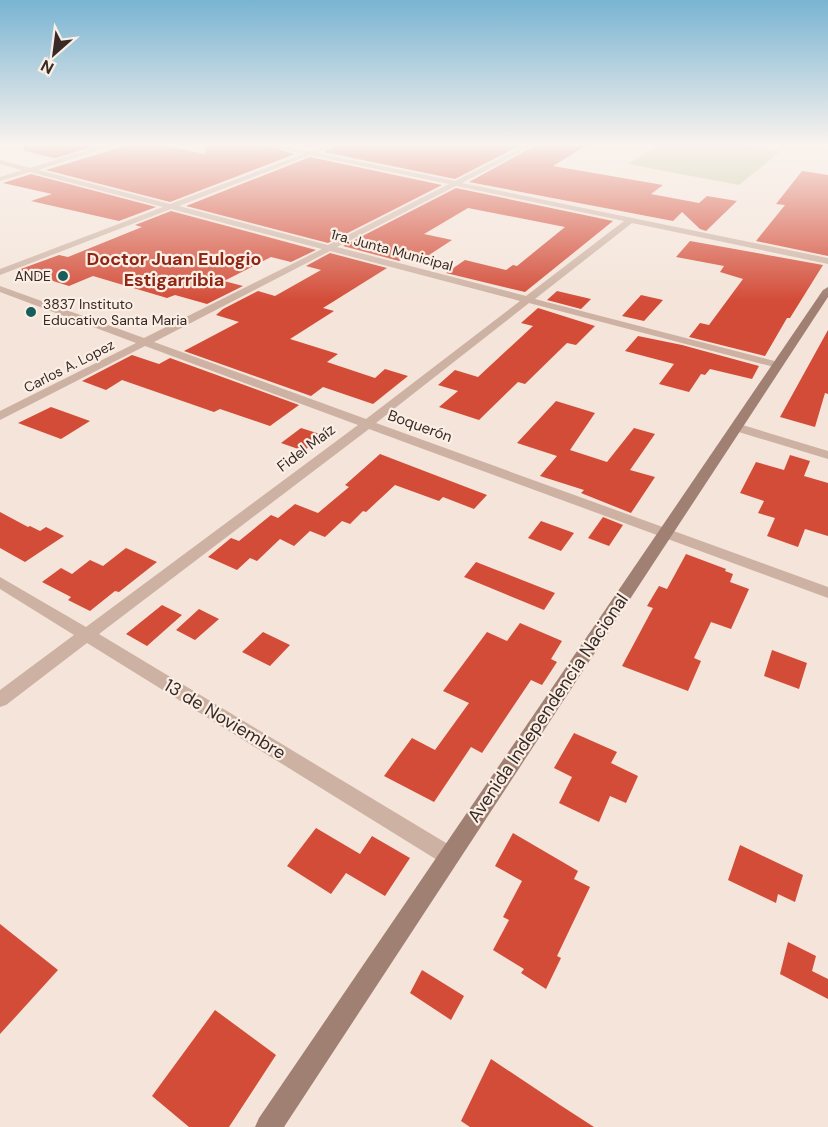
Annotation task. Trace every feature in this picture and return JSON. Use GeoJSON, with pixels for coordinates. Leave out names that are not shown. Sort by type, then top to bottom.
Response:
{"type":"FeatureCollection","features":[{"type":"Feature","properties":{"kind":"main road","name":"Avenida Independencia Nacional"},"geometry":{"type":"LineString","coordinates":[[268,1127],[828,290]]}},
{"type":"Feature","properties":{"kind":"street","name":"1ra. Junta Municipal"},"geometry":{"type":"LineString","coordinates":[[130,196],[778,365]]}},
{"type":"Feature","properties":{"kind":"street"},"geometry":{"type":"LineString","coordinates":[[0,272],[204,196]]}},
{"type":"Feature","properties":{"kind":"street","name":"Carlos A. Lopez"},"geometry":{"type":"LineString","coordinates":[[0,416],[433,196]]}},
{"type":"Feature","properties":{"kind":"street"},"geometry":{"type":"LineString","coordinates":[[512,196],[828,261]]}},
{"type":"Feature","properties":{"kind":"street","name":"Fidel Maíz"},"geometry":{"type":"LineString","coordinates":[[0,700],[367,424],[630,220]]}},
{"type":"Feature","properties":{"kind":"street","name":"Boquerón"},"geometry":{"type":"LineString","coordinates":[[0,289],[828,593]]}},
{"type":"Feature","properties":{"kind":"street"},"geometry":{"type":"LineString","coordinates":[[736,427],[828,455]]}},
{"type":"Feature","properties":{"kind":"street","name":"13 de Noviembre"},"geometry":{"type":"LineString","coordinates":[[0,582],[449,856]]}},
{"type":"Feature","properties":{"kind":"building"},"geometry":{"type":"Polygon","coordinates":[[[47,196],[113,196],[156,207],[119,221],[31,201],[47,196]]]}},
{"type":"Feature","properties":{"kind":"building"},"geometry":{"type":"Polygon","coordinates":[[[145,196],[187,196],[170,202],[145,196]]]}},
{"type":"Feature","properties":{"kind":"building"},"geometry":{"type":"Polygon","coordinates":[[[212,196],[421,196],[328,243],[186,206],[212,196]]]}},
{"type":"Feature","properties":{"kind":"building"},"geometry":{"type":"Polygon","coordinates":[[[441,196],[492,196],[613,221],[525,292],[446,273],[465,260],[506,270],[513,265],[517,266],[565,227],[468,208],[424,234],[452,240],[426,257],[411,253],[399,261],[343,246],[441,196]]]}},
{"type":"Feature","properties":{"kind":"building"},"geometry":{"type":"Polygon","coordinates":[[[540,196],[659,196],[699,203],[707,196],[737,201],[706,231],[700,229],[682,212],[673,221],[540,196]]]}},
{"type":"Feature","properties":{"kind":"building"},"geometry":{"type":"Polygon","coordinates":[[[783,196],[828,196],[828,256],[756,241],[785,205],[776,204],[783,196]]]}},
{"type":"Feature","properties":{"kind":"building"},"geometry":{"type":"Polygon","coordinates":[[[171,211],[316,250],[291,262],[271,257],[224,281],[243,286],[207,304],[175,295],[167,298],[93,276],[69,286],[18,270],[59,255],[68,257],[142,227],[135,225],[171,211]]]}},
{"type":"Feature","properties":{"kind":"building"},"geometry":{"type":"Polygon","coordinates":[[[690,241],[823,265],[790,318],[787,318],[765,356],[689,337],[700,323],[709,325],[743,279],[720,272],[724,266],[676,257],[690,241]]]}},
{"type":"Feature","properties":{"kind":"building"},"geometry":{"type":"Polygon","coordinates":[[[330,253],[387,268],[323,308],[334,311],[290,339],[338,354],[327,362],[375,378],[385,369],[408,376],[373,404],[323,387],[311,396],[184,351],[239,322],[216,315],[223,309],[258,291],[275,296],[321,270],[306,266],[330,253]]]}},
{"type":"Feature","properties":{"kind":"building"},"geometry":{"type":"Polygon","coordinates":[[[557,291],[591,299],[581,309],[547,300],[557,291]]]}},
{"type":"Feature","properties":{"kind":"building"},"geometry":{"type":"Polygon","coordinates":[[[641,295],[663,300],[644,321],[622,316],[641,295]]]}},
{"type":"Feature","properties":{"kind":"building"},"geometry":{"type":"Polygon","coordinates":[[[538,308],[595,326],[576,345],[567,343],[525,384],[518,382],[479,420],[439,407],[458,391],[438,385],[455,370],[478,377],[533,326],[521,323],[538,308]]]}},
{"type":"Feature","properties":{"kind":"building"},"geometry":{"type":"Polygon","coordinates":[[[828,330],[828,394],[825,393],[815,427],[780,417],[828,330]]]}},
{"type":"Feature","properties":{"kind":"building"},"geometry":{"type":"Polygon","coordinates":[[[638,336],[682,345],[759,366],[752,379],[710,369],[705,375],[701,374],[689,392],[659,384],[674,364],[625,351],[638,336]]]}},
{"type":"Feature","properties":{"kind":"building"},"geometry":{"type":"Polygon","coordinates":[[[132,355],[159,364],[170,358],[299,405],[270,426],[220,409],[214,412],[122,380],[106,390],[82,381],[132,355]]]}},
{"type":"Feature","properties":{"kind":"building"},"geometry":{"type":"Polygon","coordinates":[[[556,401],[595,413],[570,450],[607,462],[634,428],[655,434],[630,470],[655,477],[631,513],[581,493],[584,490],[540,476],[557,456],[517,443],[556,401]]]}},
{"type":"Feature","properties":{"kind":"building"},"geometry":{"type":"Polygon","coordinates":[[[51,407],[90,421],[61,439],[18,423],[51,407]]]}},
{"type":"Feature","properties":{"kind":"building"},"geometry":{"type":"Polygon","coordinates":[[[301,428],[323,435],[304,451],[281,443],[301,428]]]}},
{"type":"Feature","properties":{"kind":"building"},"geometry":{"type":"Polygon","coordinates":[[[380,454],[487,495],[474,509],[443,497],[439,501],[395,485],[350,524],[342,521],[325,537],[310,531],[294,546],[280,539],[257,561],[250,558],[237,570],[208,557],[231,538],[239,541],[271,515],[278,518],[295,504],[318,513],[349,487],[345,485],[380,454]]]}},
{"type":"Feature","properties":{"kind":"building"},"geometry":{"type":"Polygon","coordinates":[[[790,455],[810,461],[804,476],[828,483],[828,536],[805,529],[798,547],[767,536],[775,518],[758,513],[764,501],[740,493],[756,462],[784,470],[790,455]]]}},
{"type":"Feature","properties":{"kind":"building"},"geometry":{"type":"Polygon","coordinates":[[[0,512],[28,527],[40,531],[46,527],[64,536],[25,562],[0,548],[0,512]]]}},
{"type":"Feature","properties":{"kind":"building"},"geometry":{"type":"Polygon","coordinates":[[[603,517],[623,525],[609,546],[588,538],[603,517]]]}},
{"type":"Feature","properties":{"kind":"building"},"geometry":{"type":"Polygon","coordinates":[[[541,521],[574,533],[561,551],[528,538],[541,521]]]}},
{"type":"Feature","properties":{"kind":"building"},"geometry":{"type":"Polygon","coordinates":[[[126,548],[157,562],[90,611],[68,600],[71,597],[42,582],[61,568],[72,574],[90,560],[103,566],[126,548]]]}},
{"type":"Feature","properties":{"kind":"building"},"geometry":{"type":"Polygon","coordinates":[[[686,554],[726,569],[725,571],[733,574],[730,582],[749,589],[731,629],[711,622],[694,658],[701,661],[688,691],[622,666],[653,608],[647,606],[659,586],[667,589],[686,554]]]}},
{"type":"Feature","properties":{"kind":"building"},"geometry":{"type":"Polygon","coordinates":[[[476,562],[555,593],[544,610],[464,577],[476,562]]]}},
{"type":"Feature","properties":{"kind":"building"},"geometry":{"type":"Polygon","coordinates":[[[162,605],[182,615],[147,646],[126,634],[162,605]]]}},
{"type":"Feature","properties":{"kind":"building"},"geometry":{"type":"Polygon","coordinates":[[[199,609],[219,619],[195,640],[176,630],[199,609]]]}},
{"type":"Feature","properties":{"kind":"building"},"geometry":{"type":"Polygon","coordinates":[[[520,623],[562,641],[551,659],[557,662],[542,685],[531,680],[482,753],[471,747],[434,802],[384,776],[412,738],[435,750],[469,703],[443,691],[487,632],[507,641],[520,623]]]}},
{"type":"Feature","properties":{"kind":"building"},"geometry":{"type":"Polygon","coordinates":[[[263,632],[290,645],[270,666],[242,652],[263,632]]]}},
{"type":"Feature","properties":{"kind":"building"},"geometry":{"type":"Polygon","coordinates":[[[772,650],[807,663],[799,689],[764,676],[772,650]]]}},
{"type":"Feature","properties":{"kind":"building"},"geometry":{"type":"Polygon","coordinates":[[[574,733],[617,752],[611,763],[638,776],[626,803],[610,796],[599,822],[559,803],[572,777],[554,768],[574,733]]]}},
{"type":"Feature","properties":{"kind":"building"},"geometry":{"type":"Polygon","coordinates":[[[316,828],[360,854],[372,836],[410,858],[385,896],[346,873],[331,894],[287,866],[316,828]]]}},
{"type":"Feature","properties":{"kind":"building"},"geometry":{"type":"Polygon","coordinates":[[[513,833],[578,871],[574,879],[590,887],[557,956],[561,958],[546,989],[521,973],[524,969],[493,950],[509,920],[503,917],[522,881],[495,866],[513,833]]]}},
{"type":"Feature","properties":{"kind":"building"},"geometry":{"type":"Polygon","coordinates":[[[740,845],[803,875],[795,902],[778,894],[776,903],[728,880],[740,845]]]}},
{"type":"Feature","properties":{"kind":"building"},"geometry":{"type":"Polygon","coordinates":[[[0,924],[58,970],[0,1034],[0,924]]]}},
{"type":"Feature","properties":{"kind":"building"},"geometry":{"type":"Polygon","coordinates":[[[788,942],[816,956],[812,971],[828,979],[828,999],[780,974],[788,942]]]}},
{"type":"Feature","properties":{"kind":"building"},"geometry":{"type":"Polygon","coordinates":[[[422,970],[464,996],[451,1020],[410,993],[422,970]]]}},
{"type":"Feature","properties":{"kind":"building"},"geometry":{"type":"Polygon","coordinates":[[[215,1010],[276,1055],[229,1127],[189,1127],[152,1096],[215,1010]]]}},
{"type":"Feature","properties":{"kind":"building"},"geometry":{"type":"Polygon","coordinates":[[[491,1059],[594,1127],[470,1127],[461,1121],[491,1059]]]}},
{"type":"Feature","properties":{"kind":"place","name":"ANDE"},"geometry":{"type":"Point","coordinates":[63,276]}},
{"type":"Feature","properties":{"kind":"place","name":"3837 Instituto Educativo Santa Maria"},"geometry":{"type":"Point","coordinates":[31,312]}},
{"type":"Feature","properties":{"kind":"district","name":"Doctor Juan Eulogio Estigarribia"},"geometry":{"type":"Point","coordinates":[174,269]}}]}
